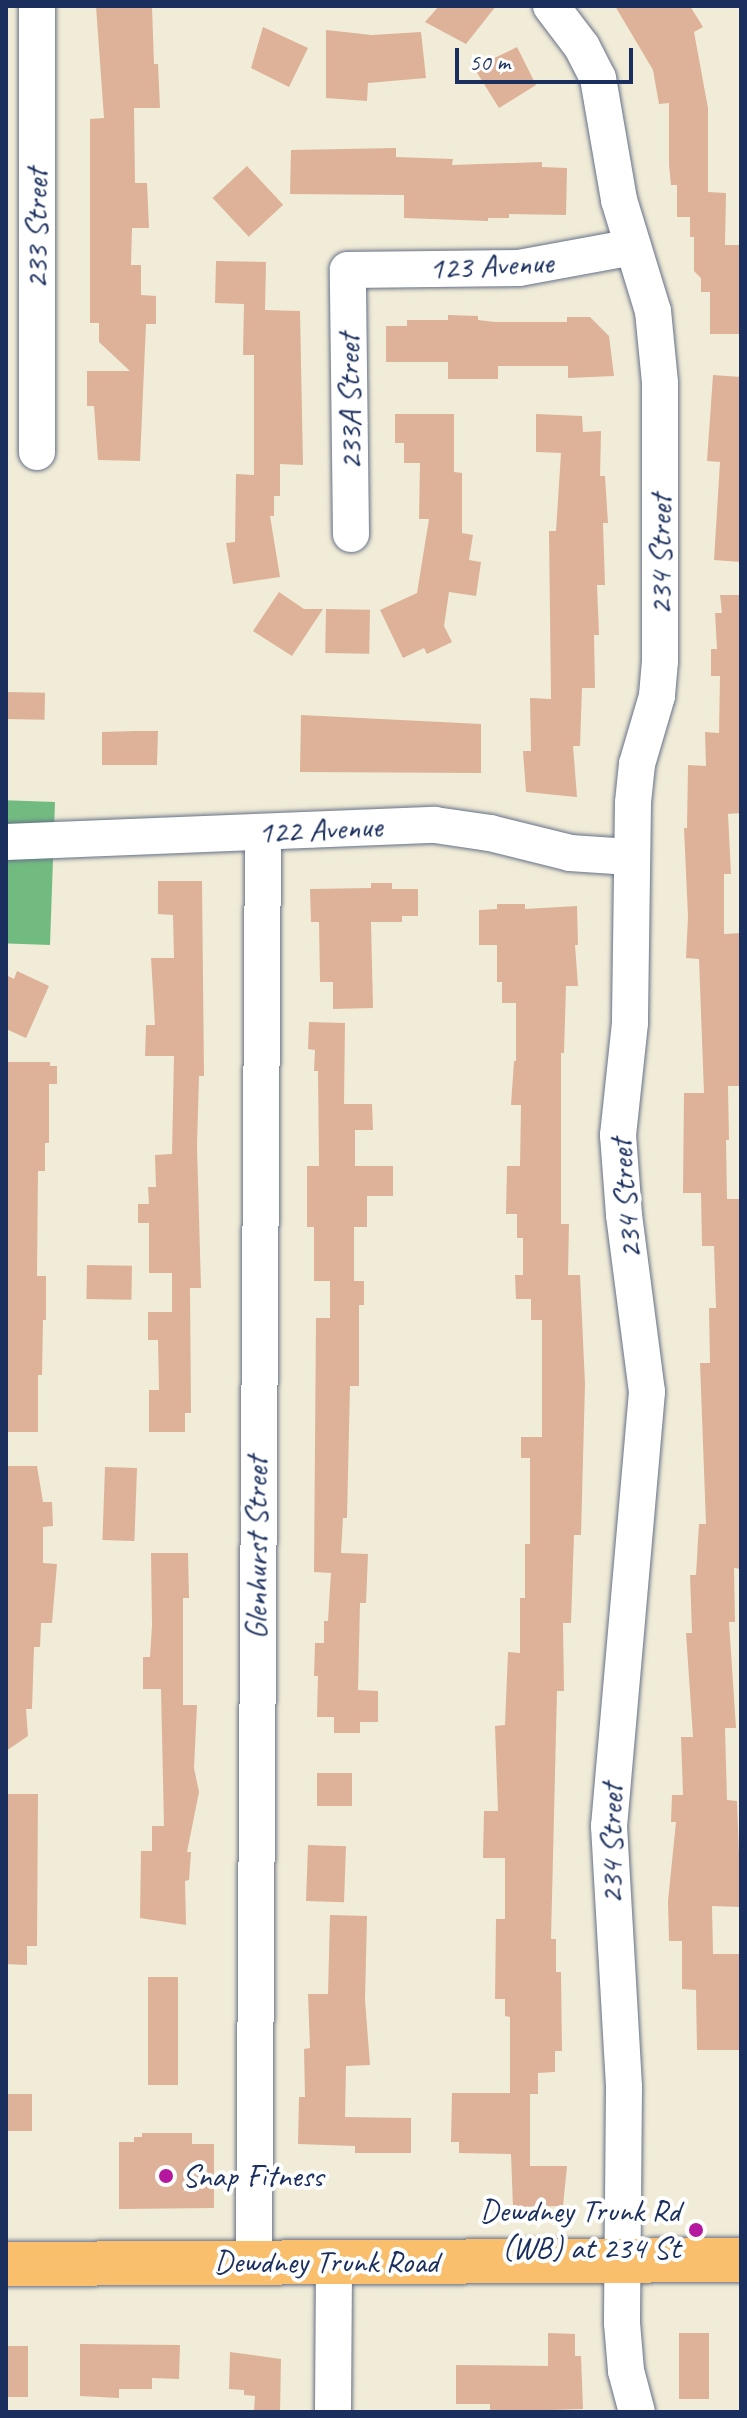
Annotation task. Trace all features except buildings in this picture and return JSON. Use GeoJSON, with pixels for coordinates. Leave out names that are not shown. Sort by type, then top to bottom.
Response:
{"type":"FeatureCollection","features":[{"type":"Feature","properties":{"kind":"main road","name":"Dewdney Trunk Road"},"geometry":{"type":"LineString","coordinates":[[6,2264],[741,2260]]}},
{"type":"Feature","properties":{"kind":"street","name":"233 Street"},"geometry":{"type":"LineString","coordinates":[[37,6],[37,452]]}},
{"type":"Feature","properties":{"kind":"street","name":"234 Street"},"geometry":{"type":"LineString","coordinates":[[551,6],[582,47],[598,78],[615,178],[658,335],[662,531],[659,679],[635,780],[630,857],[630,1023],[619,1161],[647,1392],[615,1726],[609,1826],[624,2071],[622,2323],[626,2371],[637,2412]]}},
{"type":"Feature","properties":{"kind":"street","name":"123 Avenue"},"geometry":{"type":"LineString","coordinates":[[348,270],[519,268],[633,247]]}},
{"type":"Feature","properties":{"kind":"street","name":"233A Street"},"geometry":{"type":"LineString","coordinates":[[348,270],[351,534]]}},
{"type":"Feature","properties":{"kind":"street","name":"122 Avenue"},"geometry":{"type":"LineString","coordinates":[[6,842],[263,834],[298,828],[435,825],[490,833],[570,853],[630,857]]}},
{"type":"Feature","properties":{"kind":"street","name":"Glenhurst Street"},"geometry":{"type":"LineString","coordinates":[[254,2263],[263,834]]}},
{"type":"Feature","properties":{"kind":"street"},"geometry":{"type":"LineString","coordinates":[[333,2412],[334,2262]]}},
{"type":"Feature","properties":{"kind":"green space"},"geometry":{"type":"Polygon","coordinates":[[[6,800],[55,802],[50,945],[6,943],[6,800]]]}},
{"type":"Feature","properties":{"kind":"place","name":"Snap Fitness"},"geometry":{"type":"Point","coordinates":[166,2176]}},
{"type":"Feature","properties":{"kind":"place","name":"Dewdney Trunk Rd (WB) at 234 St"},"geometry":{"type":"Point","coordinates":[696,2230]}}]}
